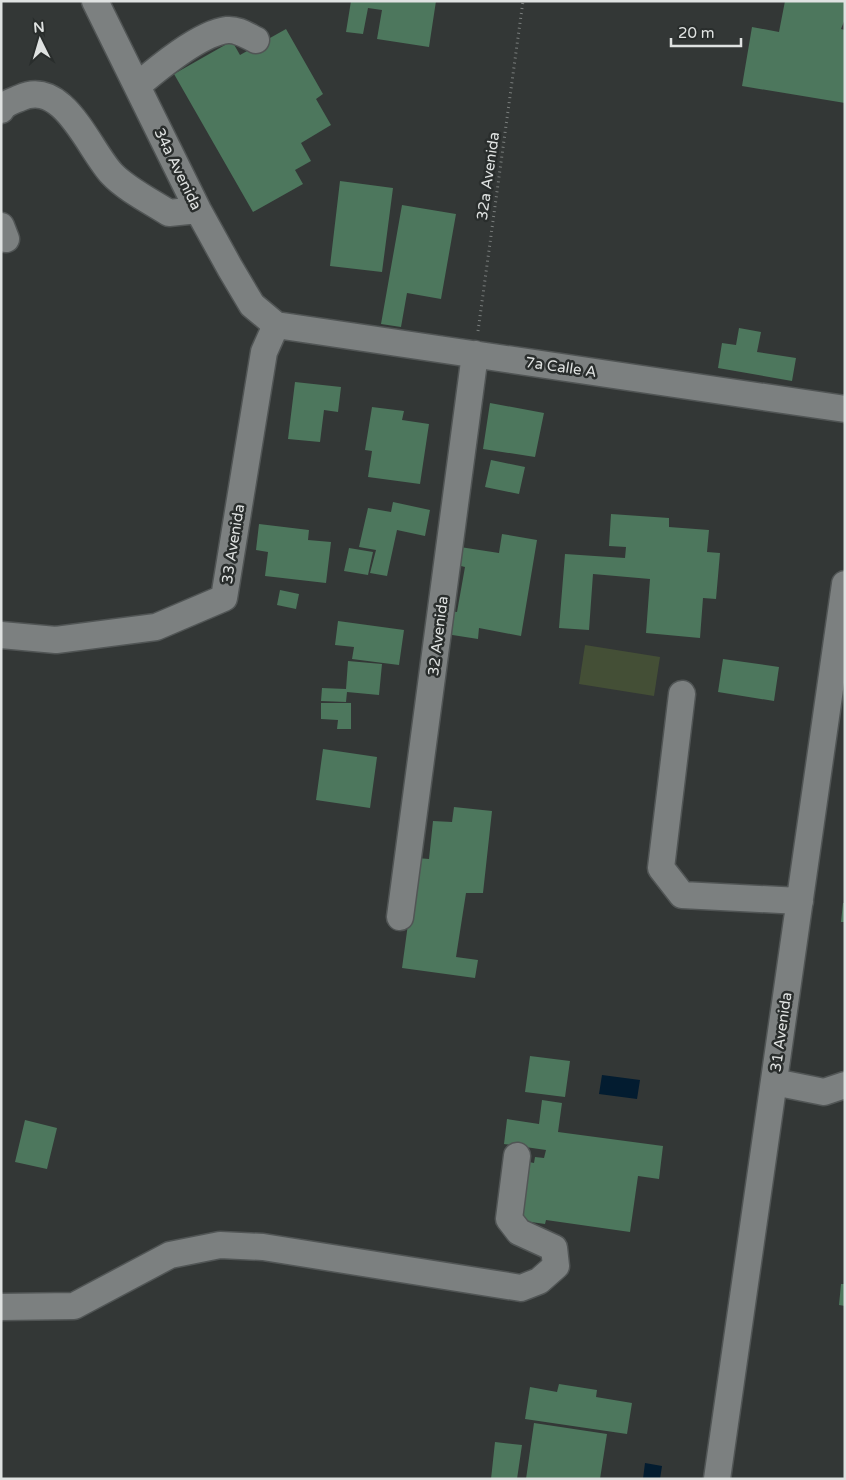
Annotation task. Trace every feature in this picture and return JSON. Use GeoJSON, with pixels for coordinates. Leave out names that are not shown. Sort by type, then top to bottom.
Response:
{"type":"FeatureCollection","features":[{"type":"Feature","properties":{"kind":"street","name":"34a Avenida"},"geometry":{"type":"LineString","coordinates":[[95,1],[198,210],[252,305],[276,325]]}},
{"type":"Feature","properties":{"kind":"street"},"geometry":{"type":"LineString","coordinates":[[137,86],[164,64],[213,34],[227,30],[241,31],[256,40]]}},
{"type":"Feature","properties":{"kind":"street"},"geometry":{"type":"LineString","coordinates":[[1,110],[4,105],[26,95],[52,98],[72,116],[113,175],[169,213],[198,210]]}},
{"type":"Feature","properties":{"kind":"street","name":"7a Calle A"},"geometry":{"type":"LineString","coordinates":[[276,325],[845,409]]}},
{"type":"Feature","properties":{"kind":"street","name":"33 Avenida"},"geometry":{"type":"LineString","coordinates":[[1,635],[56,640],[156,627],[224,598],[264,352],[276,325]]}},
{"type":"Feature","properties":{"kind":"street","name":"32 Avenida"},"geometry":{"type":"LineString","coordinates":[[400,917],[475,354]]}},
{"type":"Feature","properties":{"kind":"street","name":"31 Avenida"},"geometry":{"type":"LineString","coordinates":[[717,1479],[844,596]]}},
{"type":"Feature","properties":{"kind":"street"},"geometry":{"type":"LineString","coordinates":[[682,694],[662,868],[682,895],[800,901]]}},
{"type":"Feature","properties":{"kind":"street"},"geometry":{"type":"LineString","coordinates":[[774,1082],[824,1092],[845,1085]]}},
{"type":"Feature","properties":{"kind":"street"},"geometry":{"type":"LineString","coordinates":[[1,1307],[74,1306],[170,1255],[220,1245],[263,1247],[521,1288],[539,1281],[556,1266],[554,1248],[519,1232],[509,1219],[517,1156]]}},
{"type":"Feature","properties":{"kind":"path","name":"32a Avenida"},"geometry":{"type":"LineString","coordinates":[[475,354],[523,1]]}},
{"type":"Feature","properties":{"kind":"green space"},"geometry":{"type":"Polygon","coordinates":[[[585,645],[660,657],[654,696],[579,684],[585,645]]]}},
{"type":"Feature","properties":{"kind":"water"},"geometry":{"type":"Polygon","coordinates":[[[602,1075],[640,1080],[637,1099],[599,1094],[602,1075]]]}},
{"type":"Feature","properties":{"kind":"water"},"geometry":{"type":"Polygon","coordinates":[[[645,1463],[662,1466],[660,1479],[643,1479],[645,1463]]]}},
{"type":"Feature","properties":{"kind":"building"},"geometry":{"type":"Polygon","coordinates":[[[351,1],[436,1],[429,47],[377,39],[382,10],[368,8],[363,34],[346,32],[351,1]]]}},
{"type":"Feature","properties":{"kind":"building"},"geometry":{"type":"Polygon","coordinates":[[[785,1],[845,1],[845,19],[841,29],[845,30],[845,103],[742,86],[752,27],[779,32],[785,1]]]}},
{"type":"Feature","properties":{"kind":"building"},"geometry":{"type":"Polygon","coordinates":[[[286,29],[323,94],[316,99],[331,125],[301,143],[311,161],[295,170],[303,184],[253,212],[174,74],[232,41],[240,55],[286,29]]]}},
{"type":"Feature","properties":{"kind":"building"},"geometry":{"type":"Polygon","coordinates":[[[340,181],[393,188],[382,272],[330,266],[340,181]]]}},
{"type":"Feature","properties":{"kind":"building"},"geometry":{"type":"Polygon","coordinates":[[[402,205],[456,214],[441,299],[407,293],[401,327],[381,324],[402,205]]]}},
{"type":"Feature","properties":{"kind":"building"},"geometry":{"type":"Polygon","coordinates":[[[739,328],[761,332],[757,352],[796,358],[792,381],[718,368],[722,343],[736,345],[739,328]]]}},
{"type":"Feature","properties":{"kind":"building"},"geometry":{"type":"Polygon","coordinates":[[[295,382],[341,387],[338,412],[324,410],[320,442],[288,439],[295,382]]]}},
{"type":"Feature","properties":{"kind":"building"},"geometry":{"type":"Polygon","coordinates":[[[490,403],[544,413],[535,457],[483,449],[490,403]]]}},
{"type":"Feature","properties":{"kind":"building"},"geometry":{"type":"Polygon","coordinates":[[[372,407],[404,411],[402,420],[429,424],[420,484],[368,477],[372,451],[365,450],[372,407]]]}},
{"type":"Feature","properties":{"kind":"building"},"geometry":{"type":"Polygon","coordinates":[[[491,460],[525,467],[519,494],[485,487],[491,460]]]}},
{"type":"Feature","properties":{"kind":"building"},"geometry":{"type":"Polygon","coordinates":[[[393,502],[430,510],[425,536],[397,530],[387,576],[370,573],[376,550],[359,547],[368,508],[391,512],[393,502]]]}},
{"type":"Feature","properties":{"kind":"building"},"geometry":{"type":"Polygon","coordinates":[[[611,514],[669,518],[669,527],[709,530],[707,552],[720,553],[716,599],[703,598],[700,638],[646,633],[650,579],[593,574],[589,630],[559,628],[565,554],[625,558],[626,547],[609,546],[611,514]]]}},
{"type":"Feature","properties":{"kind":"building"},"geometry":{"type":"Polygon","coordinates":[[[259,524],[309,530],[308,540],[331,542],[326,583],[265,576],[268,552],[256,550],[259,524]]]}},
{"type":"Feature","properties":{"kind":"building"},"geometry":{"type":"Polygon","coordinates":[[[502,534],[537,540],[521,636],[479,628],[478,639],[446,634],[450,611],[457,612],[465,567],[457,565],[460,547],[499,553],[502,534]]]}},
{"type":"Feature","properties":{"kind":"building"},"geometry":{"type":"Polygon","coordinates":[[[349,548],[373,552],[368,575],[344,571],[349,548]]]}},
{"type":"Feature","properties":{"kind":"building"},"geometry":{"type":"Polygon","coordinates":[[[280,590],[299,594],[296,609],[277,605],[280,590]]]}},
{"type":"Feature","properties":{"kind":"building"},"geometry":{"type":"Polygon","coordinates":[[[338,621],[404,630],[399,665],[352,659],[354,647],[335,645],[338,621]]]}},
{"type":"Feature","properties":{"kind":"building"},"geometry":{"type":"Polygon","coordinates":[[[723,659],[779,667],[774,701],[718,692],[723,659]]]}},
{"type":"Feature","properties":{"kind":"building"},"geometry":{"type":"Polygon","coordinates":[[[348,661],[382,664],[379,695],[347,692],[346,702],[321,701],[322,688],[346,689],[348,661]]]}},
{"type":"Feature","properties":{"kind":"building"},"geometry":{"type":"Polygon","coordinates":[[[321,703],[351,703],[351,729],[337,729],[338,720],[321,719],[321,703]]]}},
{"type":"Feature","properties":{"kind":"building"},"geometry":{"type":"Polygon","coordinates":[[[323,749],[377,757],[370,808],[316,800],[323,749]]]}},
{"type":"Feature","properties":{"kind":"building"},"geometry":{"type":"Polygon","coordinates":[[[454,807],[492,811],[483,893],[466,893],[456,957],[478,960],[475,978],[402,968],[417,858],[429,859],[433,821],[452,822],[454,807]]]}},
{"type":"Feature","properties":{"kind":"building"},"geometry":{"type":"Polygon","coordinates":[[[843,903],[845,903],[845,922],[841,922],[843,903]]]}},
{"type":"Feature","properties":{"kind":"building"},"geometry":{"type":"Polygon","coordinates":[[[530,1056],[570,1061],[565,1097],[525,1092],[530,1056]]]}},
{"type":"Feature","properties":{"kind":"building"},"geometry":{"type":"Polygon","coordinates":[[[542,1100],[562,1103],[558,1132],[663,1146],[659,1179],[638,1176],[630,1232],[546,1220],[545,1224],[510,1219],[519,1160],[534,1163],[535,1157],[544,1158],[546,1150],[504,1144],[507,1119],[539,1124],[542,1100]]]}},
{"type":"Feature","properties":{"kind":"building"},"geometry":{"type":"Polygon","coordinates":[[[25,1120],[57,1128],[47,1169],[15,1162],[25,1120]]]}},
{"type":"Feature","properties":{"kind":"building"},"geometry":{"type":"Polygon","coordinates":[[[841,1284],[845,1284],[845,1306],[839,1305],[841,1284]]]}},
{"type":"Feature","properties":{"kind":"building"},"geometry":{"type":"Polygon","coordinates":[[[559,1384],[597,1390],[596,1397],[632,1403],[627,1434],[525,1419],[530,1387],[557,1392],[559,1384]]]}},
{"type":"Feature","properties":{"kind":"building"},"geometry":{"type":"Polygon","coordinates":[[[534,1423],[607,1434],[600,1479],[526,1479],[534,1423]]]}},
{"type":"Feature","properties":{"kind":"building"},"geometry":{"type":"Polygon","coordinates":[[[495,1442],[522,1445],[517,1479],[491,1479],[495,1442]]]}}]}
